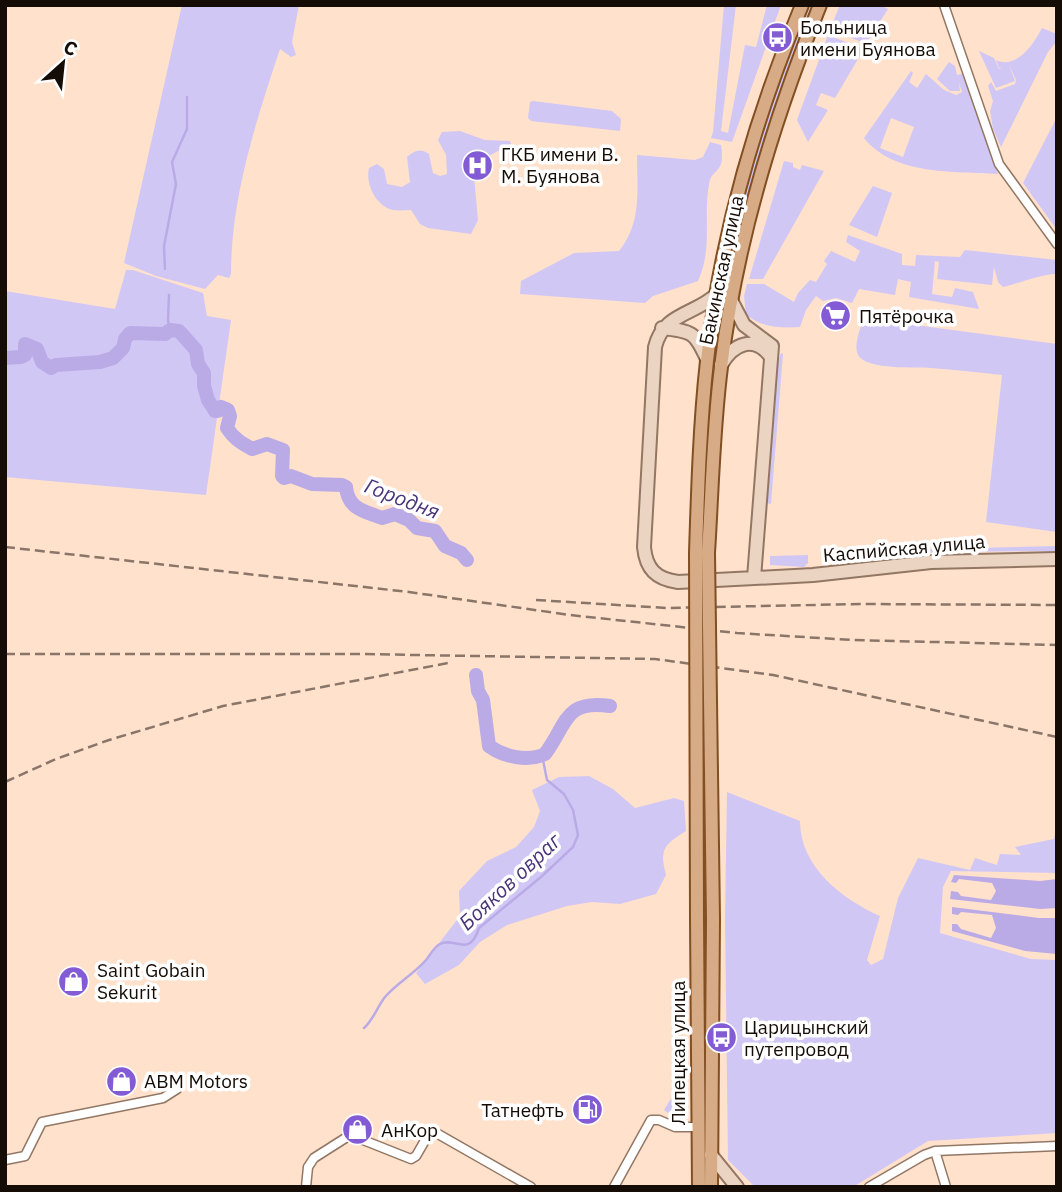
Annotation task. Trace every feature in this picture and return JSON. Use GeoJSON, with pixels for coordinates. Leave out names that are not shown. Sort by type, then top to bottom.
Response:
{"type":"FeatureCollection","features":[{"type":"Feature","properties":{"kind":"main road","name":"Бакинская улица"},"geometry":{"type":"LineString","coordinates":[[702,553],[699,454],[707,359],[717,294],[733,213],[750,151],[802,5]]}},
{"type":"Feature","properties":{"kind":"main road","name":"Бакинская улица"},"geometry":{"type":"LineString","coordinates":[[702,553],[721,365],[732,302],[768,152],[820,5]]}},
{"type":"Feature","properties":{"kind":"main road"},"geometry":{"type":"LineString","coordinates":[[662,328],[669,321],[702,306],[717,294]]}},
{"type":"Feature","properties":{"kind":"main road"},"geometry":{"type":"LineString","coordinates":[[732,302],[744,325],[772,346],[754,578]]}},
{"type":"Feature","properties":{"kind":"main road"},"geometry":{"type":"LineString","coordinates":[[662,328],[686,331],[694,335],[707,359]]}},
{"type":"Feature","properties":{"kind":"main road","name":"Каспийская улица"},"geometry":{"type":"LineString","coordinates":[[662,328],[654,346],[644,547],[648,566],[665,580],[678,582],[813,575],[944,561],[1057,559]]}},
{"type":"Feature","properties":{"kind":"main road"},"geometry":{"type":"LineString","coordinates":[[721,365],[733,348],[745,344],[764,349],[771,357]]}},
{"type":"Feature","properties":{"kind":"main road","name":"Липецкая улица"},"geometry":{"type":"LineString","coordinates":[[699,1187],[696,919],[702,553]]}},
{"type":"Feature","properties":{"kind":"main road","name":"Липецкая улица"},"geometry":{"type":"LineString","coordinates":[[702,553],[713,919],[711,1187]]}},
{"type":"Feature","properties":{"kind":"main road"},"geometry":{"type":"LineString","coordinates":[[711,1155],[736,1186]]}},
{"type":"Feature","properties":{"kind":"main road"},"geometry":{"type":"LineString","coordinates":[[721,1187],[736,1186]]}},
{"type":"Feature","properties":{"kind":"street"},"geometry":{"type":"LineString","coordinates":[[944,5],[999,164],[1057,244]]}},
{"type":"Feature","properties":{"kind":"street"},"geometry":{"type":"LineString","coordinates":[[5,1160],[25,1156],[42,1122],[163,1098],[177,1089]]}},
{"type":"Feature","properties":{"kind":"street"},"geometry":{"type":"LineString","coordinates":[[614,1187],[651,1120],[659,1120],[676,1127],[698,1127]]}},
{"type":"Feature","properties":{"kind":"street"},"geometry":{"type":"LineString","coordinates":[[306,1187],[308,1167],[314,1158],[342,1139],[353,1136],[411,1158],[416,1156],[431,1130],[531,1187]]}},
{"type":"Feature","properties":{"kind":"street"},"geometry":{"type":"LineString","coordinates":[[869,1187],[935,1151],[1057,1146]]}},
{"type":"Feature","properties":{"kind":"street"},"geometry":{"type":"LineString","coordinates":[[935,1151],[946,1187]]}},
{"type":"Feature","properties":{"kind":"shaded area"},"geometry":{"type":"Polygon","coordinates":[[[182,5],[299,5],[292,42],[296,55],[291,57],[280,49],[246,160],[235,216],[231,274],[229,278],[218,275],[205,289],[156,276],[124,263],[182,5]]]}},
{"type":"Feature","properties":{"kind":"shaded area"},"geometry":{"type":"Polygon","coordinates":[[[724,5],[736,5],[721,131],[728,133],[745,45],[756,47],[767,5],[781,5],[732,142],[711,138],[724,5]]]}},
{"type":"Feature","properties":{"kind":"shaded area"},"geometry":{"type":"Polygon","coordinates":[[[808,5],[811,5],[762,146],[725,290],[722,289],[748,181],[781,75],[808,5]]]}},
{"type":"Feature","properties":{"kind":"shaded area"},"geometry":{"type":"Polygon","coordinates":[[[840,5],[880,5],[888,9],[866,44],[830,29],[840,5]]]}},
{"type":"Feature","properties":{"kind":"shaded area"},"geometry":{"type":"Polygon","coordinates":[[[1042,28],[1057,34],[1057,41],[1048,52],[1001,147],[993,129],[990,111],[993,101],[988,86],[991,82],[996,91],[1015,84],[1016,80],[1009,65],[1015,81],[996,88],[979,51],[994,58],[999,69],[1002,68],[999,68],[996,60],[1010,61],[1024,54],[1042,28]]]}},
{"type":"Feature","properties":{"kind":"shaded area"},"geometry":{"type":"Polygon","coordinates":[[[828,35],[864,49],[835,98],[821,93],[816,105],[828,110],[808,142],[797,120],[828,35]]]}},
{"type":"Feature","properties":{"kind":"shaded area"},"geometry":{"type":"Polygon","coordinates":[[[949,62],[955,66],[957,75],[964,73],[998,174],[945,171],[908,165],[877,150],[864,138],[911,71],[913,73],[909,82],[917,88],[926,74],[944,90],[956,95],[962,92],[959,83],[960,91],[950,91],[937,79],[949,62]],[[891,118],[880,148],[903,157],[914,127],[891,118]]]}},
{"type":"Feature","properties":{"kind":"shaded area"},"geometry":{"type":"Polygon","coordinates":[[[530,102],[612,111],[621,119],[620,131],[531,121],[528,118],[530,102]]]}},
{"type":"Feature","properties":{"kind":"shaded area"},"geometry":{"type":"Polygon","coordinates":[[[1057,117],[1057,230],[1023,183],[1057,117]]]}},
{"type":"Feature","properties":{"kind":"shaded area"},"geometry":{"type":"Polygon","coordinates":[[[460,131],[485,140],[510,141],[511,144],[487,157],[476,168],[474,176],[478,220],[471,234],[428,228],[420,224],[411,210],[387,208],[373,194],[369,168],[377,164],[384,169],[387,184],[402,187],[410,182],[407,157],[415,151],[429,154],[433,173],[440,176],[447,174],[446,155],[438,140],[442,132],[460,131]]]}},
{"type":"Feature","properties":{"kind":"shaded area"},"geometry":{"type":"Polygon","coordinates":[[[710,142],[721,145],[722,161],[709,184],[705,257],[698,281],[653,296],[645,303],[520,294],[521,281],[574,253],[619,251],[632,229],[635,217],[637,155],[695,160],[703,157],[710,142]]]}},
{"type":"Feature","properties":{"kind":"shaded area"},"geometry":{"type":"Polygon","coordinates":[[[784,161],[793,163],[793,167],[800,170],[802,165],[824,171],[763,279],[749,279],[784,161]]]}},
{"type":"Feature","properties":{"kind":"shaded area"},"geometry":{"type":"Polygon","coordinates":[[[873,186],[892,193],[877,237],[849,225],[873,186]]]}},
{"type":"Feature","properties":{"kind":"shaded area"},"geometry":{"type":"Polygon","coordinates":[[[848,235],[902,254],[902,265],[915,266],[916,255],[960,257],[965,250],[1057,260],[1057,274],[1003,287],[998,282],[994,267],[992,285],[937,279],[939,262],[935,261],[932,294],[952,297],[955,288],[973,292],[979,309],[909,297],[911,282],[898,279],[895,295],[859,289],[852,303],[836,298],[823,301],[816,296],[806,310],[800,327],[764,325],[746,314],[744,296],[747,284],[764,284],[794,302],[810,280],[816,282],[831,251],[855,262],[860,251],[846,242],[848,235]]]}},
{"type":"Feature","properties":{"kind":"shaded area"},"geometry":{"type":"Polygon","coordinates":[[[126,270],[203,293],[207,316],[231,320],[206,495],[5,477],[5,291],[115,309],[126,270]]]}},
{"type":"Feature","properties":{"kind":"shaded area"},"geometry":{"type":"Polygon","coordinates":[[[863,318],[1057,344],[1057,532],[986,522],[1002,375],[892,367],[863,360],[858,355],[857,341],[863,318]]]}},
{"type":"Feature","properties":{"kind":"shaded area"},"geometry":{"type":"Polygon","coordinates":[[[781,353],[771,504],[766,503],[776,368],[781,353]]]}},
{"type":"Feature","properties":{"kind":"shaded area"},"geometry":{"type":"Polygon","coordinates":[[[1057,546],[1057,551],[939,552],[889,557],[888,550],[1057,546]]]}},
{"type":"Feature","properties":{"kind":"shaded area"},"geometry":{"type":"Polygon","coordinates":[[[808,555],[808,563],[804,567],[770,565],[770,556],[808,555]]]}},
{"type":"Feature","properties":{"kind":"shaded area"},"geometry":{"type":"Polygon","coordinates":[[[589,776],[613,789],[635,808],[674,798],[684,801],[686,831],[665,848],[663,859],[666,875],[656,894],[620,904],[592,902],[567,906],[507,925],[480,942],[459,965],[425,984],[416,973],[460,916],[459,891],[487,861],[516,847],[534,827],[540,811],[532,790],[559,777],[589,776]]]}},
{"type":"Feature","properties":{"kind":"shaded area"},"geometry":{"type":"Polygon","coordinates":[[[727,792],[800,821],[802,838],[815,867],[838,891],[880,916],[867,960],[871,965],[883,959],[898,898],[918,858],[970,870],[975,858],[997,865],[1000,854],[1021,855],[1015,847],[1054,839],[1057,825],[1057,873],[951,871],[943,887],[940,933],[1031,959],[1057,960],[1057,1133],[928,1141],[853,1187],[755,1187],[728,1160],[725,919],[727,792]]]}},
{"type":"Feature","properties":{"kind":"shaded area"},"geometry":{"type":"Polygon","coordinates":[[[954,875],[1040,881],[1057,879],[1057,908],[1040,909],[950,899],[951,891],[958,892],[961,896],[991,900],[996,891],[992,883],[959,879],[956,883],[951,882],[954,875]]]}},
{"type":"Feature","properties":{"kind":"shaded area"},"geometry":{"type":"Polygon","coordinates":[[[952,907],[1057,918],[1057,954],[1025,951],[952,931],[952,924],[957,924],[961,929],[991,938],[996,928],[992,915],[961,912],[958,915],[952,914],[952,907]]]}},
{"type":"Feature","properties":{"kind":"shaded area"},"geometry":{"type":"Polygon","coordinates":[[[686,1074],[685,1119],[675,1118],[664,1110],[686,1074]]]}},
{"type":"Feature","properties":{"kind":"waterway"},"geometry":{"type":"LineString","coordinates":[[165,269],[164,246],[176,184],[172,162],[187,129],[187,97]]}},
{"type":"Feature","properties":{"kind":"waterway"},"geometry":{"type":"LineString","coordinates":[[169,295],[170,330]]}},
{"type":"Feature","properties":{"kind":"waterway","name":"Городня"},"geometry":{"type":"LineString","coordinates":[[5,358],[25,355],[25,344],[37,349],[42,362],[51,368],[56,365],[100,362],[113,358],[123,348],[130,333],[165,334],[170,330],[179,331],[196,350],[198,364],[204,373],[208,400],[215,411],[221,407],[228,410],[230,416],[227,428],[238,440],[252,449],[267,444],[283,450],[284,478],[291,476],[312,484],[342,485],[346,487],[350,500],[358,508],[382,518],[395,514],[409,520],[417,528],[435,531],[445,546],[461,553],[467,560]]}},
{"type":"Feature","properties":{"kind":"waterway","name":"Городня"},"geometry":{"type":"LineString","coordinates":[[476,675],[478,691],[483,700],[489,746],[509,755],[531,758],[545,754],[568,716],[575,710],[584,706],[610,706]]}},
{"type":"Feature","properties":{"kind":"waterway","name":"Бояков овраг"},"geometry":{"type":"LineString","coordinates":[[364,1028],[385,997],[421,965],[436,947],[446,942],[461,945],[471,942],[479,928],[573,847],[578,835],[573,810],[564,794],[547,780],[542,755]]}},
{"type":"Feature","properties":{"kind":"railway"},"geometry":{"type":"LineString","coordinates":[[5,547],[409,592],[570,615],[737,633],[853,640],[1057,645]]}},
{"type":"Feature","properties":{"kind":"railway"},"geometry":{"type":"LineString","coordinates":[[536,600],[667,608],[860,604],[1057,605]]}},
{"type":"Feature","properties":{"kind":"railway"},"geometry":{"type":"LineString","coordinates":[[5,654],[358,654],[655,659],[773,675],[1057,737]]}},
{"type":"Feature","properties":{"kind":"railway"},"geometry":{"type":"LineString","coordinates":[[5,782],[56,759],[109,740],[223,706],[448,663]]}},
{"type":"Feature","properties":{"kind":"place","name":"Больница имени Буянова"},"geometry":{"type":"Point","coordinates":[777,38]}},
{"type":"Feature","properties":{"kind":"place","name":"ГКБ имени В. М. Буянова"},"geometry":{"type":"Point","coordinates":[478,165]}},
{"type":"Feature","properties":{"kind":"place","name":"Пятёрочка"},"geometry":{"type":"Point","coordinates":[836,316]}},
{"type":"Feature","properties":{"kind":"place","name":"Saint Gobain Sekurit"},"geometry":{"type":"Point","coordinates":[74,981]}},
{"type":"Feature","properties":{"kind":"place","name":"Царицынский путепровод"},"geometry":{"type":"Point","coordinates":[721,1038]}},
{"type":"Feature","properties":{"kind":"place","name":"ABM Motors"},"geometry":{"type":"Point","coordinates":[121,1081]}},
{"type":"Feature","properties":{"kind":"place","name":"Татнефть"},"geometry":{"type":"Point","coordinates":[587,1110]}},
{"type":"Feature","properties":{"kind":"place","name":"АнКор"},"geometry":{"type":"Point","coordinates":[358,1130]}}]}
